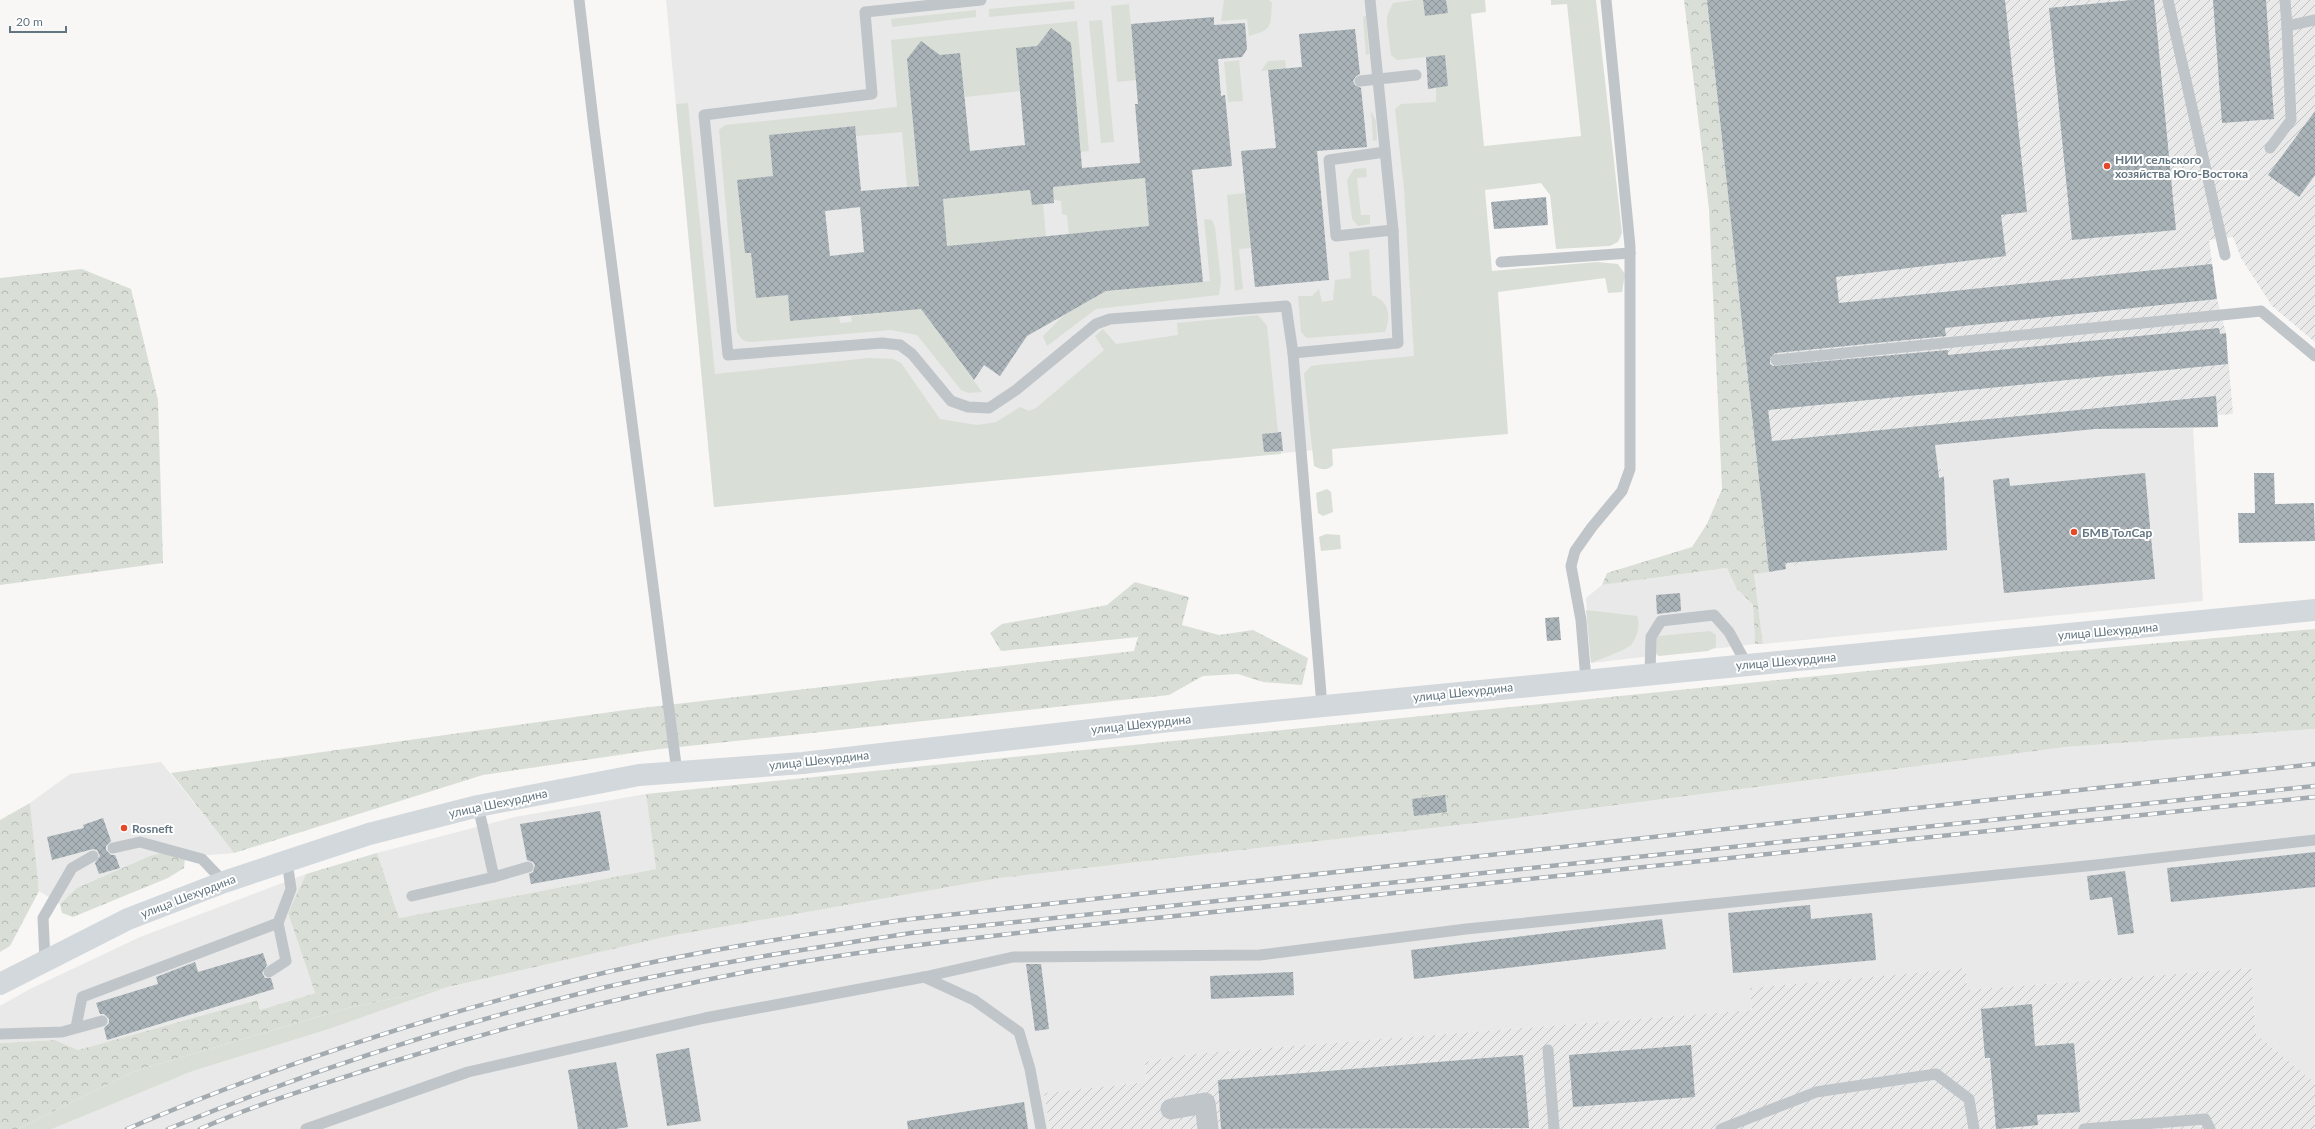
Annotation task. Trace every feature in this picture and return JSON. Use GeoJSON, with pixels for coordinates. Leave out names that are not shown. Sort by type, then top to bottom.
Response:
{"type":"FeatureCollection","features":[{"type":"Feature","properties":{"kind":"main road","name":"улица Шехурдина"},"geometry":{"type":"LineString","coordinates":[[0,984],[128,919],[224,882],[369,834],[478,806],[639,775],[803,763],[1322,706],[2315,610]]}},
{"type":"Feature","properties":{"kind":"street"},"geometry":{"type":"LineString","coordinates":[[1172,1109],[1205,1103],[1208,1129]]}},
{"type":"Feature","properties":{"kind":"lane"},"geometry":{"type":"LineString","coordinates":[[580,0],[594,128],[677,772]]}},
{"type":"Feature","properties":{"kind":"lane"},"geometry":{"type":"LineString","coordinates":[[981,0],[865,12],[872,94],[704,115],[728,355],[882,343],[900,345],[912,354],[951,401],[968,407],[989,408],[1016,390],[1096,324],[1110,319],[1286,306],[1293,353],[1322,706]]}},
{"type":"Feature","properties":{"kind":"lane"},"geometry":{"type":"LineString","coordinates":[[1293,353],[1398,343],[1393,230],[1370,0]]}},
{"type":"Feature","properties":{"kind":"lane"},"geometry":{"type":"LineString","coordinates":[[1586,680],[1581,620],[1571,566],[1575,552],[1592,527],[1622,491],[1630,468],[1630,253],[1606,0]]}},
{"type":"Feature","properties":{"kind":"lane"},"geometry":{"type":"LineString","coordinates":[[2168,0],[2224,255]]}},
{"type":"Feature","properties":{"kind":"lane"},"geometry":{"type":"LineString","coordinates":[[2270,148],[2291,120],[2285,0]]}},
{"type":"Feature","properties":{"kind":"lane"},"geometry":{"type":"LineString","coordinates":[[2287,26],[2315,20]]}},
{"type":"Feature","properties":{"kind":"lane"},"geometry":{"type":"LineString","coordinates":[[1360,81],[1416,75]]}},
{"type":"Feature","properties":{"kind":"lane"},"geometry":{"type":"LineString","coordinates":[[1385,152],[1329,160],[1336,236],[1393,230]]}},
{"type":"Feature","properties":{"kind":"lane"},"geometry":{"type":"LineString","coordinates":[[1501,262],[1630,253]]}},
{"type":"Feature","properties":{"kind":"lane"},"geometry":{"type":"LineString","coordinates":[[1776,360],[2261,311],[2315,356]]}},
{"type":"Feature","properties":{"kind":"lane"},"geometry":{"type":"LineString","coordinates":[[1650,674],[1651,637],[1661,621],[1714,615],[1729,632],[1747,665]]}},
{"type":"Feature","properties":{"kind":"lane"},"geometry":{"type":"LineString","coordinates":[[478,806],[494,877]]}},
{"type":"Feature","properties":{"kind":"lane"},"geometry":{"type":"LineString","coordinates":[[306,1129],[468,1072],[705,1018],[924,977],[1013,957],[1260,955],[1466,929],[2096,865],[2315,840]]}},
{"type":"Feature","properties":{"kind":"lane"},"geometry":{"type":"LineString","coordinates":[[113,848],[140,842],[202,859],[224,882]]}},
{"type":"Feature","properties":{"kind":"lane"},"geometry":{"type":"LineString","coordinates":[[45,960],[43,918],[72,868],[93,856]]}},
{"type":"Feature","properties":{"kind":"lane"},"geometry":{"type":"LineString","coordinates":[[269,972],[286,961],[278,923],[291,889],[287,861]]}},
{"type":"Feature","properties":{"kind":"lane"},"geometry":{"type":"LineString","coordinates":[[412,896],[494,877],[528,867]]}},
{"type":"Feature","properties":{"kind":"lane"},"geometry":{"type":"LineString","coordinates":[[76,1027],[82,997],[278,923]]}},
{"type":"Feature","properties":{"kind":"lane"},"geometry":{"type":"LineString","coordinates":[[924,977],[974,1000],[1019,1032],[1030,1069],[1041,1129]]}},
{"type":"Feature","properties":{"kind":"lane"},"geometry":{"type":"LineString","coordinates":[[0,1034],[62,1032],[102,1021]]}},
{"type":"Feature","properties":{"kind":"lane"},"geometry":{"type":"LineString","coordinates":[[1548,1050],[1554,1129]]}},
{"type":"Feature","properties":{"kind":"lane"},"geometry":{"type":"LineString","coordinates":[[1721,1129],[1816,1092],[1936,1074],[1969,1099],[1974,1129]]}},
{"type":"Feature","properties":{"kind":"lane"},"geometry":{"type":"LineString","coordinates":[[2084,1129],[2205,1119],[2210,1129]]}},
{"type":"Feature","properties":{"kind":"shaded area"},"geometry":{"type":"Polygon","coordinates":[[[666,0],[1446,0],[1460,134],[1440,357],[1335,448],[714,507],[666,0]]]}},
{"type":"Feature","properties":{"kind":"shaded area"},"geometry":{"type":"Polygon","coordinates":[[[1707,0],[2315,0],[2315,342],[2272,306],[2241,258],[2233,237],[2209,240],[2217,299],[2226,333],[2233,414],[2218,415],[2218,427],[2095,429],[1935,445],[1937,458],[1944,477],[1947,550],[1805,561],[1786,569],[1769,572],[1707,0]]]}},
{"type":"Feature","properties":{"kind":"shaded area"},"geometry":{"type":"Polygon","coordinates":[[[2193,428],[2203,601],[1763,644],[1754,574],[1786,569],[1805,561],[1946,530],[1944,477],[1937,458],[1935,445],[2095,429],[2193,428]]]}},
{"type":"Feature","properties":{"kind":"shaded area"},"geometry":{"type":"Polygon","coordinates":[[[1728,568],[1737,589],[1753,605],[1755,644],[1591,663],[1586,598],[1602,585],[1728,568]]]}},
{"type":"Feature","properties":{"kind":"shaded area"},"geometry":{"type":"Polygon","coordinates":[[[2315,729],[2315,1083],[2256,1034],[2251,968],[1967,990],[1966,968],[1750,988],[1752,1010],[1191,1054],[1145,1062],[1147,1082],[1044,1093],[1050,1129],[52,1129],[193,1071],[329,1029],[448,987],[665,937],[1000,878],[1494,821],[2066,747],[2315,729]]]}},
{"type":"Feature","properties":{"kind":"shaded area","name":"Rosneft"},"geometry":{"type":"Polygon","coordinates":[[[161,762],[234,853],[185,857],[60,904],[39,891],[30,803],[70,774],[161,762]]]}},
{"type":"Feature","properties":{"kind":"shaded area"},"geometry":{"type":"Polygon","coordinates":[[[646,794],[656,869],[399,918],[377,853],[515,817],[646,794]]]}},
{"type":"Feature","properties":{"kind":"shaded area"},"geometry":{"type":"Polygon","coordinates":[[[306,874],[288,913],[315,993],[260,1010],[256,1000],[78,1050],[55,1040],[0,1043],[0,1006],[30,989],[140,937],[306,874]]]}},
{"type":"Feature","properties":{"kind":"shaded area"},"geometry":{"type":"Polygon","coordinates":[[[1966,968],[1967,990],[2251,968],[2256,1034],[2315,1083],[2315,1129],[1050,1129],[1044,1093],[1147,1082],[1145,1062],[1191,1054],[1752,1010],[1750,988],[1966,968]]]}},
{"type":"Feature","properties":{"kind":"green space"},"geometry":{"type":"Polygon","coordinates":[[[1224,0],[1269,0],[1272,3],[1269,26],[1262,31],[1249,36],[1247,19],[1221,21],[1224,0]]]}},
{"type":"Feature","properties":{"kind":"green space"},"geometry":{"type":"Polygon","coordinates":[[[1423,0],[1425,16],[1447,13],[1446,0],[1485,0],[1486,12],[1471,14],[1484,146],[1581,136],[1567,4],[1551,5],[1551,0],[1596,0],[1622,233],[1618,242],[1610,246],[1556,249],[1550,195],[1541,183],[1485,190],[1492,271],[1597,262],[1618,264],[1625,274],[1622,292],[1608,293],[1605,278],[1498,292],[1508,434],[1332,449],[1333,465],[1329,468],[1322,469],[1314,466],[1304,374],[1311,366],[1317,365],[1414,356],[1404,189],[1395,109],[1401,104],[1436,102],[1436,88],[1448,86],[1445,55],[1397,60],[1391,55],[1387,16],[1393,3],[1423,0]]]}},
{"type":"Feature","properties":{"kind":"green space"},"geometry":{"type":"Polygon","coordinates":[[[1684,0],[1707,0],[1769,572],[1754,574],[1763,644],[1755,644],[1753,605],[1737,589],[1727,568],[1602,585],[1607,573],[1692,547],[1707,524],[1722,489],[1709,209],[1684,0]]]}},
{"type":"Feature","properties":{"kind":"green space"},"geometry":{"type":"Polygon","coordinates":[[[1074,1],[1075,9],[989,17],[989,9],[1074,1]]]}},
{"type":"Feature","properties":{"kind":"green space"},"geometry":{"type":"Polygon","coordinates":[[[1129,4],[1136,80],[1117,82],[1111,6],[1129,4]]]}},
{"type":"Feature","properties":{"kind":"green space"},"geometry":{"type":"Polygon","coordinates":[[[976,10],[976,17],[892,27],[891,19],[976,10]]]}},
{"type":"Feature","properties":{"kind":"green space"},"geometry":{"type":"Polygon","coordinates":[[[1366,16],[1369,54],[1366,55],[1363,17],[1366,16]]]}},
{"type":"Feature","properties":{"kind":"green space"},"geometry":{"type":"Polygon","coordinates":[[[1102,20],[1114,142],[1101,143],[1089,21],[1102,20]]]}},
{"type":"Feature","properties":{"kind":"green space"},"geometry":{"type":"Polygon","coordinates":[[[1077,21],[1089,151],[1080,152],[1071,43],[1051,28],[1037,46],[1016,48],[1020,91],[965,97],[960,53],[940,55],[921,41],[907,59],[919,185],[907,187],[902,132],[856,136],[854,126],[770,135],[773,176],[737,180],[745,253],[751,253],[756,298],[788,295],[790,321],[839,316],[840,323],[852,322],[851,316],[921,309],[982,392],[969,393],[961,390],[917,335],[891,330],[752,342],[745,341],[741,338],[737,332],[719,130],[725,125],[897,107],[891,40],[1077,21]]]}},
{"type":"Feature","properties":{"kind":"green space"},"geometry":{"type":"Polygon","coordinates":[[[1239,60],[1243,101],[1228,102],[1224,62],[1239,60]]]}},
{"type":"Feature","properties":{"kind":"green space"},"geometry":{"type":"Polygon","coordinates":[[[1285,60],[1286,68],[1261,71],[1268,61],[1285,60]]]}},
{"type":"Feature","properties":{"kind":"green space"},"geometry":{"type":"Polygon","coordinates":[[[688,103],[715,374],[869,358],[893,359],[901,363],[940,419],[977,425],[996,422],[1020,407],[1029,411],[1036,408],[1104,350],[1095,336],[1103,329],[1116,344],[1178,335],[1177,323],[1258,315],[1267,326],[1278,432],[1262,434],[1264,452],[1281,451],[1281,454],[714,507],[676,104],[688,103]]]}},
{"type":"Feature","properties":{"kind":"green space"},"geometry":{"type":"Polygon","coordinates":[[[1371,111],[1376,121],[1377,140],[1373,141],[1371,111]]]}},
{"type":"Feature","properties":{"kind":"green space"},"geometry":{"type":"Polygon","coordinates":[[[1366,168],[1367,177],[1357,178],[1361,215],[1370,215],[1370,224],[1358,226],[1352,219],[1347,180],[1354,169],[1366,168]]]}},
{"type":"Feature","properties":{"kind":"green space"},"geometry":{"type":"Polygon","coordinates":[[[1145,178],[1149,226],[1069,235],[1067,215],[1062,214],[1061,201],[1054,200],[1053,187],[1145,178]]]}},
{"type":"Feature","properties":{"kind":"green space"},"geometry":{"type":"Polygon","coordinates":[[[1030,190],[1032,205],[1043,204],[1046,237],[947,246],[943,199],[1030,190]]]}},
{"type":"Feature","properties":{"kind":"green space"},"geometry":{"type":"Polygon","coordinates":[[[1245,193],[1251,248],[1239,249],[1243,289],[1235,291],[1227,195],[1245,193]]]}},
{"type":"Feature","properties":{"kind":"green space"},"geometry":{"type":"Polygon","coordinates":[[[1204,219],[1212,220],[1215,227],[1221,281],[1219,295],[1096,309],[1047,346],[1043,336],[1065,314],[1106,291],[1210,281],[1204,219]]]}},
{"type":"Feature","properties":{"kind":"green space"},"geometry":{"type":"Polygon","coordinates":[[[1369,249],[1372,295],[1382,301],[1388,310],[1388,320],[1385,332],[1307,338],[1301,332],[1298,296],[1312,296],[1319,289],[1322,302],[1333,300],[1335,280],[1351,278],[1349,252],[1369,249]]]}},
{"type":"Feature","properties":{"kind":"green space"},"geometry":{"type":"Polygon","coordinates":[[[82,269],[131,289],[158,400],[163,563],[0,585],[0,278],[82,269]]]}},
{"type":"Feature","properties":{"kind":"green space"},"geometry":{"type":"Polygon","coordinates":[[[1327,489],[1331,492],[1333,512],[1323,516],[1318,513],[1316,493],[1327,489]]]}},
{"type":"Feature","properties":{"kind":"green space"},"geometry":{"type":"Polygon","coordinates":[[[1326,534],[1340,535],[1341,549],[1321,551],[1319,537],[1326,534]]]}},
{"type":"Feature","properties":{"kind":"green space"},"geometry":{"type":"Polygon","coordinates":[[[1135,582],[1189,597],[1182,625],[1219,635],[1253,630],[1308,658],[1302,685],[1263,682],[1238,674],[1203,676],[1169,695],[660,749],[483,775],[234,853],[171,773],[633,709],[1134,651],[1138,637],[1001,651],[990,633],[1002,624],[1107,605],[1135,582]]]}},
{"type":"Feature","properties":{"kind":"green space"},"geometry":{"type":"Polygon","coordinates":[[[1586,610],[1637,616],[1639,623],[1637,635],[1631,645],[1623,650],[1591,663],[1586,610]]]}},
{"type":"Feature","properties":{"kind":"green space"},"geometry":{"type":"Polygon","coordinates":[[[2315,629],[2315,729],[2066,747],[1494,821],[1000,878],[665,937],[448,987],[348,1008],[135,1071],[18,1129],[0,1129],[0,1043],[55,1040],[78,1050],[257,1000],[260,1010],[315,993],[288,913],[306,874],[377,853],[399,918],[656,869],[646,794],[2037,654],[2315,629]]]}},
{"type":"Feature","properties":{"kind":"green space"},"geometry":{"type":"Polygon","coordinates":[[[1710,631],[1716,635],[1716,647],[1708,651],[1659,656],[1656,653],[1653,642],[1658,636],[1710,631]]]}},
{"type":"Feature","properties":{"kind":"green space"},"geometry":{"type":"Polygon","coordinates":[[[30,803],[39,891],[10,946],[0,952],[0,820],[30,803]]]}},
{"type":"Feature","properties":{"kind":"green space"},"geometry":{"type":"Polygon","coordinates":[[[173,850],[185,857],[184,868],[168,878],[73,917],[62,913],[60,904],[77,888],[150,856],[173,850]]]}},
{"type":"Feature","properties":{"kind":"green space"},"geometry":{"type":"Polygon","coordinates":[[[448,987],[329,1029],[193,1071],[52,1129],[18,1129],[135,1071],[348,1008],[448,987]]]}},
{"type":"Feature","properties":{"kind":"building"},"geometry":{"type":"Polygon","coordinates":[[[1423,0],[1446,0],[1448,13],[1425,16],[1423,0]]]}},
{"type":"Feature","properties":{"kind":"building"},"geometry":{"type":"Polygon","coordinates":[[[1707,0],[2005,0],[2027,212],[2001,215],[2006,256],[1836,277],[1839,303],[2212,264],[2217,299],[1945,328],[1946,336],[1775,353],[1770,358],[1770,364],[1773,366],[1948,350],[1948,355],[2219,328],[2220,334],[2226,333],[2228,364],[1768,410],[1772,441],[2216,396],[2218,427],[2095,429],[1935,445],[1939,478],[1944,477],[1947,550],[1785,563],[1786,569],[1769,572],[1707,0]]]}},
{"type":"Feature","properties":{"kind":"building"},"geometry":{"type":"Polygon","coordinates":[[[2132,0],[2154,0],[2176,230],[2072,240],[2049,8],[2132,0]]]}},
{"type":"Feature","properties":{"kind":"building"},"geometry":{"type":"Polygon","coordinates":[[[2213,0],[2266,0],[2274,119],[2222,123],[2213,0]]]}},
{"type":"Feature","properties":{"kind":"building"},"geometry":{"type":"Polygon","coordinates":[[[1214,17],[1214,25],[1245,23],[1247,49],[1242,57],[1218,59],[1221,96],[1225,95],[1232,166],[1192,170],[1203,282],[1106,291],[1027,336],[1000,376],[984,365],[974,380],[921,309],[790,321],[788,295],[756,298],[751,253],[745,253],[737,180],[773,176],[769,135],[855,126],[861,191],[919,186],[907,59],[921,41],[940,55],[960,53],[970,151],[1025,145],[1016,48],[1037,46],[1051,28],[1071,43],[1082,168],[1140,163],[1135,104],[1138,104],[1131,24],[1214,17]],[[1145,178],[1053,187],[1054,203],[1032,205],[1030,190],[943,199],[947,246],[1149,226],[1145,178]],[[860,207],[825,211],[830,256],[864,252],[860,207]]]}},
{"type":"Feature","properties":{"kind":"building"},"geometry":{"type":"Polygon","coordinates":[[[1355,29],[1360,74],[1356,76],[1353,81],[1355,85],[1361,88],[1367,147],[1317,151],[1329,280],[1255,287],[1241,151],[1276,148],[1268,70],[1302,67],[1299,34],[1355,29]]]}},
{"type":"Feature","properties":{"kind":"building"},"geometry":{"type":"Polygon","coordinates":[[[1445,55],[1448,86],[1428,89],[1426,57],[1445,55]]]}},
{"type":"Feature","properties":{"kind":"building"},"geometry":{"type":"Polygon","coordinates":[[[2315,111],[2315,175],[2299,197],[2268,175],[2315,111]]]}},
{"type":"Feature","properties":{"kind":"building"},"geometry":{"type":"Polygon","coordinates":[[[1546,197],[1548,225],[1494,229],[1491,202],[1546,197]]]}},
{"type":"Feature","properties":{"kind":"building"},"geometry":{"type":"Polygon","coordinates":[[[1281,432],[1283,451],[1264,452],[1262,434],[1281,432]]]}},
{"type":"Feature","properties":{"kind":"building","name":"БМВ ТолСар"},"geometry":{"type":"Polygon","coordinates":[[[2145,473],[2155,579],[2004,593],[1993,480],[2009,478],[2010,486],[2145,473]]]}},
{"type":"Feature","properties":{"kind":"building"},"geometry":{"type":"Polygon","coordinates":[[[2254,473],[2274,473],[2275,504],[2314,503],[2315,541],[2239,543],[2238,513],[2255,513],[2254,473]]]}},
{"type":"Feature","properties":{"kind":"building"},"geometry":{"type":"Polygon","coordinates":[[[1680,593],[1681,611],[1657,614],[1656,595],[1680,593]]]}},
{"type":"Feature","properties":{"kind":"building"},"geometry":{"type":"Polygon","coordinates":[[[1559,617],[1561,640],[1547,641],[1545,618],[1559,617]]]}},
{"type":"Feature","properties":{"kind":"building"},"geometry":{"type":"Polygon","coordinates":[[[1445,795],[1447,812],[1414,816],[1412,799],[1445,795]]]}},
{"type":"Feature","properties":{"kind":"building"},"geometry":{"type":"Polygon","coordinates":[[[600,811],[610,870],[531,884],[529,874],[533,872],[535,865],[533,862],[527,860],[520,824],[600,811]]]}},
{"type":"Feature","properties":{"kind":"building"},"geometry":{"type":"Polygon","coordinates":[[[103,818],[111,841],[106,846],[106,850],[111,855],[115,855],[120,868],[99,874],[95,863],[100,856],[97,850],[93,849],[52,860],[47,837],[84,828],[83,825],[103,818]]]}},
{"type":"Feature","properties":{"kind":"building"},"geometry":{"type":"Polygon","coordinates":[[[2315,852],[2315,887],[2171,902],[2167,868],[2315,852]]]}},
{"type":"Feature","properties":{"kind":"building"},"geometry":{"type":"Polygon","coordinates":[[[2125,871],[2134,933],[2118,935],[2112,897],[2090,900],[2087,876],[2125,871]]]}},
{"type":"Feature","properties":{"kind":"building"},"geometry":{"type":"Polygon","coordinates":[[[1810,905],[1811,919],[1872,913],[1876,960],[1733,973],[1728,913],[1810,905]]]}},
{"type":"Feature","properties":{"kind":"building"},"geometry":{"type":"Polygon","coordinates":[[[1662,919],[1666,949],[1414,979],[1411,950],[1662,919]]]}},
{"type":"Feature","properties":{"kind":"building"},"geometry":{"type":"Polygon","coordinates":[[[263,953],[267,965],[262,973],[265,978],[271,978],[274,989],[107,1040],[104,1028],[109,1023],[109,1019],[104,1014],[100,1014],[96,1003],[158,984],[156,977],[195,962],[198,972],[263,953]]]}},
{"type":"Feature","properties":{"kind":"building"},"geometry":{"type":"Polygon","coordinates":[[[1026,964],[1041,964],[1049,1029],[1035,1031],[1026,964]]]}},
{"type":"Feature","properties":{"kind":"building"},"geometry":{"type":"Polygon","coordinates":[[[1293,972],[1294,995],[1211,999],[1210,976],[1293,972]]]}},
{"type":"Feature","properties":{"kind":"building"},"geometry":{"type":"Polygon","coordinates":[[[2032,1004],[2035,1046],[2074,1043],[2080,1112],[2037,1115],[2038,1125],[1996,1129],[1990,1058],[1985,1058],[1981,1009],[2032,1004]]]}},
{"type":"Feature","properties":{"kind":"building"},"geometry":{"type":"Polygon","coordinates":[[[1691,1045],[1695,1097],[1573,1107],[1569,1055],[1691,1045]]]}},
{"type":"Feature","properties":{"kind":"building"},"geometry":{"type":"Polygon","coordinates":[[[689,1048],[701,1121],[667,1126],[656,1054],[689,1048]]]}},
{"type":"Feature","properties":{"kind":"building"},"geometry":{"type":"Polygon","coordinates":[[[1523,1055],[1529,1128],[1221,1129],[1218,1080],[1523,1055]]]}},
{"type":"Feature","properties":{"kind":"building"},"geometry":{"type":"Polygon","coordinates":[[[616,1062],[628,1127],[615,1129],[578,1129],[568,1070],[616,1062]]]}},
{"type":"Feature","properties":{"kind":"building"},"geometry":{"type":"Polygon","coordinates":[[[1024,1102],[1028,1129],[908,1129],[907,1121],[1024,1102]]]}},
{"type":"Feature","properties":{"kind":"railway"},"geometry":{"type":"LineString","coordinates":[[127,1129],[184,1105],[300,1062],[358,1042],[476,1006],[633,966],[748,944],[902,920],[2315,764]]}},
{"type":"Feature","properties":{"kind":"railway"},"geometry":{"type":"LineString","coordinates":[[168,1129],[328,1068],[492,1017],[640,979],[795,951],[911,933],[2315,786]]}},
{"type":"Feature","properties":{"kind":"railway"},"geometry":{"type":"LineString","coordinates":[[200,1129],[268,1102],[315,1086],[431,1050],[522,1024],[662,989],[831,957],[907,946],[1060,928],[2315,797]]}},
{"type":"Feature","properties":{"kind":"place","name":"НИИ сельского хозяйства Юго-Востока"},"geometry":{"type":"Point","coordinates":[2107,166]}},
{"type":"Feature","properties":{"kind":"place","name":"БМВ ТолСар"},"geometry":{"type":"Point","coordinates":[2074,532]}},
{"type":"Feature","properties":{"kind":"place","name":"Rosneft"},"geometry":{"type":"Point","coordinates":[124,828]}}]}
